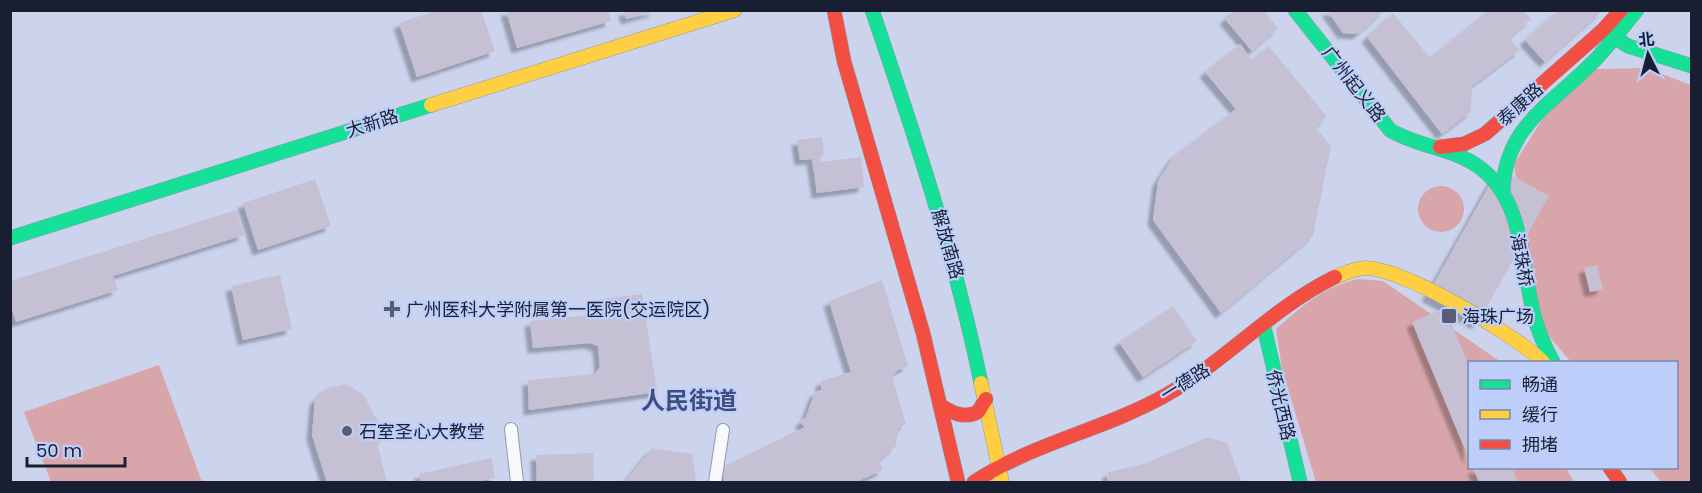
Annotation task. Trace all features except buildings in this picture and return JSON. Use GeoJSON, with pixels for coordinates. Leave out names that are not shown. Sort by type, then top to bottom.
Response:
{"type":"FeatureCollection","features":[{"type":"Feature","properties":{"kind":"main road","name":"大新路"},"geometry":{"type":"LineString","coordinates":[[10,238],[735,10]]}},
{"type":"Feature","properties":{"kind":"main road"},"geometry":{"type":"LineString","coordinates":[[834,10],[844,61],[903,258],[958,483]]}},
{"type":"Feature","properties":{"kind":"main road","name":"解放南路"},"geometry":{"type":"LineString","coordinates":[[872,10],[936,202],[968,318],[1002,483]]}},
{"type":"Feature","properties":{"kind":"main road","name":"广州起义路"},"geometry":{"type":"LineString","coordinates":[[1295,10],[1390,130],[1403,140],[1421,147]]}},
{"type":"Feature","properties":{"kind":"main road","name":"泰康路"},"geometry":{"type":"LineString","coordinates":[[1503,192],[1503,166],[1528,121],[1591,64],[1621,10]]}},
{"type":"Feature","properties":{"kind":"main road","name":"泰康路"},"geometry":{"type":"LineString","coordinates":[[1421,147],[1449,147],[1475,141],[1637,10]]}},
{"type":"Feature","properties":{"kind":"main road"},"geometry":{"type":"LineString","coordinates":[[1608,34],[1650,55],[1692,66]]}},
{"type":"Feature","properties":{"kind":"main road"},"geometry":{"type":"LineString","coordinates":[[1421,147],[1465,158],[1482,169],[1503,192]]}},
{"type":"Feature","properties":{"kind":"main road","name":"海珠桥"},"geometry":{"type":"LineString","coordinates":[[1503,192],[1516,230],[1536,326],[1552,361]]}},
{"type":"Feature","properties":{"kind":"main road","name":"一德路"},"geometry":{"type":"LineString","coordinates":[[974,483],[999,465],[1043,445],[1116,420],[1144,406],[1199,375],[1332,278],[1363,268],[1383,272],[1496,327],[1520,341],[1541,361]]}},
{"type":"Feature","properties":{"kind":"main road","name":"侨光西路"},"geometry":{"type":"LineString","coordinates":[[1264,327],[1300,483]]}},
{"type":"Feature","properties":{"kind":"main road"},"geometry":{"type":"LineString","coordinates":[[940,405],[953,414],[969,416],[979,412],[986,399]]}},
{"type":"Feature","properties":{"kind":"main road"},"geometry":{"type":"LineString","coordinates":[[1611,469],[1620,483]]}},
{"type":"Feature","properties":{"kind":"main road"},"geometry":{"type":"LineString","coordinates":[[1622,469],[1631,483]]}},
{"type":"Feature","properties":{"kind":"street"},"geometry":{"type":"LineString","coordinates":[[511,429],[516,483]]}},
{"type":"Feature","properties":{"kind":"street"},"geometry":{"type":"LineString","coordinates":[[715,483],[723,430]]}},
{"type":"Feature","properties":{"kind":"shaded area","name":"海珠广场"},"geometry":{"type":"Polygon","coordinates":[[[1646,68],[1691,85],[1691,482],[1661,482],[1651,469],[1678,469],[1678,361],[1570,361],[1544,330],[1530,266],[1514,164],[1550,107],[1596,69],[1646,68]]]}},
{"type":"Feature","properties":{"kind":"shaded area"},"geometry":{"type":"Polygon","coordinates":[[[1441,186],[1457,193],[1464,209],[1457,225],[1441,232],[1425,225],[1418,209],[1425,193],[1441,186]]]}},
{"type":"Feature","properties":{"kind":"shaded area","name":"海珠广场"},"geometry":{"type":"Polygon","coordinates":[[[1359,279],[1383,281],[1500,361],[1468,361],[1468,469],[1567,469],[1574,482],[1316,482],[1282,369],[1276,329],[1324,292],[1359,279]]]}},
{"type":"Feature","properties":{"kind":"shaded area"},"geometry":{"type":"Polygon","coordinates":[[[159,365],[202,482],[51,482],[24,412],[159,365]]]}},
{"type":"Feature","properties":{"kind":"traffic: fast"},"geometry":{"type":"LineString","coordinates":[[872,10],[946,242],[981,383]]}},
{"type":"Feature","properties":{"kind":"traffic: fast"},"geometry":{"type":"LineString","coordinates":[[1295,10],[1390,130],[1469,161],[1494,181],[1513,215],[1536,321],[1553,361]]}},
{"type":"Feature","properties":{"kind":"traffic: fast"},"geometry":{"type":"LineString","coordinates":[[1503,192],[1505,170],[1512,150],[1532,119],[1598,57],[1637,10]]}},
{"type":"Feature","properties":{"kind":"traffic: fast"},"geometry":{"type":"LineString","coordinates":[[1606,32],[1628,46],[1692,66]]}},
{"type":"Feature","properties":{"kind":"traffic: fast"},"geometry":{"type":"LineString","coordinates":[[10,238],[431,105]]}},
{"type":"Feature","properties":{"kind":"traffic: fast"},"geometry":{"type":"LineString","coordinates":[[1264,327],[1300,482]]}},
{"type":"Feature","properties":{"kind":"traffic: slow"},"geometry":{"type":"LineString","coordinates":[[431,105],[735,10]]}},
{"type":"Feature","properties":{"kind":"traffic: slow"},"geometry":{"type":"LineString","coordinates":[[1335,277],[1366,268],[1384,271],[1406,279],[1485,320],[1542,361]]}},
{"type":"Feature","properties":{"kind":"traffic: slow"},"geometry":{"type":"LineString","coordinates":[[981,383],[1002,482]]}},
{"type":"Feature","properties":{"kind":"traffic: jam"},"geometry":{"type":"LineString","coordinates":[[834,10],[844,61],[923,333],[958,482]]}},
{"type":"Feature","properties":{"kind":"traffic: jam"},"geometry":{"type":"LineString","coordinates":[[1440,147],[1464,144],[1485,134],[1603,30],[1621,10]]}},
{"type":"Feature","properties":{"kind":"traffic: jam"},"geometry":{"type":"LineString","coordinates":[[974,482],[1020,457],[1118,418],[1166,395],[1209,366],[1291,303],[1335,277]]}},
{"type":"Feature","properties":{"kind":"traffic: jam"},"geometry":{"type":"LineString","coordinates":[[940,405],[954,413],[968,415],[978,412],[986,399]]}},
{"type":"Feature","properties":{"kind":"traffic: jam"},"geometry":{"type":"LineString","coordinates":[[1611,469],[1620,482]]}},
{"type":"Feature","properties":{"kind":"place","name":"广州医科大学附属第一医院(交运院区)"},"geometry":{"type":"Point","coordinates":[392,309]}},
{"type":"Feature","properties":{"kind":"place","name":"海珠广场"},"geometry":{"type":"Point","coordinates":[1449,316]}},
{"type":"Feature","properties":{"kind":"place","name":"石室圣心大教堂"},"geometry":{"type":"Point","coordinates":[347,431]}},
{"type":"Feature","properties":{"kind":"district","name":"人民街道"},"geometry":{"type":"Point","coordinates":[689,400]}}]}
